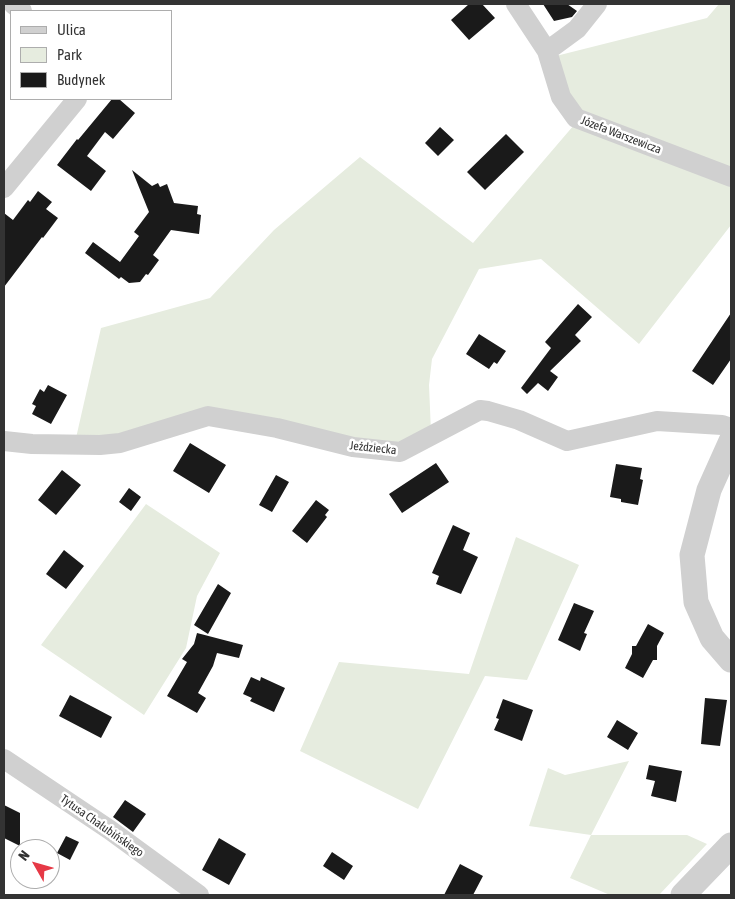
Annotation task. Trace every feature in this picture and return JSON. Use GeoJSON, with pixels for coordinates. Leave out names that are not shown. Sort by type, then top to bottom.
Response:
{"type":"FeatureCollection","features":[{"type":"Feature","properties":{"kind":"street","name":"Józefa Warszewicza"},"geometry":{"type":"LineString","coordinates":[[516,4],[547,51],[561,97],[576,118],[731,177]]}},
{"type":"Feature","properties":{"kind":"street"},"geometry":{"type":"LineString","coordinates":[[547,51],[577,29],[597,4]]}},
{"type":"Feature","properties":{"kind":"street"},"geometry":{"type":"LineString","coordinates":[[4,188],[76,100]]}},
{"type":"Feature","properties":{"kind":"street","name":"Jeździecka"},"geometry":{"type":"LineString","coordinates":[[4,441],[32,444],[120,443],[208,416],[276,428],[353,447],[400,452],[480,410],[519,420],[567,441],[657,421],[722,425],[731,428]]}},
{"type":"Feature","properties":{"kind":"street"},"geometry":{"type":"LineString","coordinates":[[731,441],[709,490],[692,555],[696,602],[712,638],[731,660]]}},
{"type":"Feature","properties":{"kind":"street","name":"Tytusa Chałubińskiego"},"geometry":{"type":"LineString","coordinates":[[4,759],[110,830],[193,894]]}},
{"type":"Feature","properties":{"kind":"street"},"geometry":{"type":"LineString","coordinates":[[683,895],[731,845]]}},
{"type":"Feature","properties":{"kind":"green space"},"geometry":{"type":"Polygon","coordinates":[[[719,4],[731,4],[731,168],[579,109],[570,99],[552,57],[707,18],[719,4]]]}},
{"type":"Feature","properties":{"kind":"green space"},"geometry":{"type":"Polygon","coordinates":[[[574,125],[731,181],[731,225],[639,344],[541,259],[479,269],[432,359],[429,385],[431,432],[384,447],[209,407],[144,433],[76,438],[101,328],[210,298],[274,230],[360,157],[473,243],[574,125]]]}},
{"type":"Feature","properties":{"kind":"green space"},"geometry":{"type":"Polygon","coordinates":[[[146,504],[220,553],[197,596],[186,648],[144,715],[41,645],[146,504]]]}},
{"type":"Feature","properties":{"kind":"green space"},"geometry":{"type":"Polygon","coordinates":[[[516,537],[579,565],[527,680],[485,676],[418,809],[300,751],[339,662],[469,674],[516,537]]]}},
{"type":"Feature","properties":{"kind":"green space"},"geometry":{"type":"Polygon","coordinates":[[[629,761],[591,835],[529,826],[548,768],[565,775],[629,761]]]}},
{"type":"Feature","properties":{"kind":"green space"},"geometry":{"type":"Polygon","coordinates":[[[591,835],[687,835],[707,844],[659,895],[610,895],[570,878],[591,835]]]}},
{"type":"Feature","properties":{"kind":"building"},"geometry":{"type":"Polygon","coordinates":[[[469,4],[482,4],[495,18],[469,40],[451,20],[469,4]]]}},
{"type":"Feature","properties":{"kind":"building"},"geometry":{"type":"Polygon","coordinates":[[[543,4],[567,4],[577,11],[572,17],[554,21],[543,4]]]}},
{"type":"Feature","properties":{"kind":"building"},"geometry":{"type":"Polygon","coordinates":[[[111,100],[120,100],[135,113],[113,139],[105,132],[87,156],[106,171],[91,191],[57,165],[111,100]]]}},
{"type":"Feature","properties":{"kind":"building"},"geometry":{"type":"Polygon","coordinates":[[[440,127],[454,140],[438,156],[425,143],[440,127]]]}},
{"type":"Feature","properties":{"kind":"building"},"geometry":{"type":"Polygon","coordinates":[[[506,134],[524,152],[485,190],[467,172],[506,134]]]}},
{"type":"Feature","properties":{"kind":"building"},"geometry":{"type":"Polygon","coordinates":[[[132,170],[152,186],[158,183],[160,187],[167,184],[174,203],[198,206],[197,214],[201,215],[199,234],[171,230],[153,255],[159,260],[148,275],[146,274],[140,282],[129,283],[121,277],[119,279],[85,253],[93,242],[120,262],[139,236],[134,232],[149,212],[132,170]]]}},
{"type":"Feature","properties":{"kind":"building"},"geometry":{"type":"Polygon","coordinates":[[[38,191],[52,202],[46,209],[58,218],[4,287],[4,213],[13,220],[28,200],[30,202],[38,191]]]}},
{"type":"Feature","properties":{"kind":"building"},"geometry":{"type":"Polygon","coordinates":[[[578,304],[592,317],[575,335],[581,341],[550,371],[558,377],[548,391],[538,383],[527,394],[521,388],[551,348],[545,342],[578,304]]]}},
{"type":"Feature","properties":{"kind":"building"},"geometry":{"type":"Polygon","coordinates":[[[731,313],[731,359],[713,385],[692,371],[731,313]]]}},
{"type":"Feature","properties":{"kind":"building"},"geometry":{"type":"Polygon","coordinates":[[[479,334],[506,351],[497,364],[494,362],[489,369],[466,354],[479,334]]]}},
{"type":"Feature","properties":{"kind":"building"},"geometry":{"type":"Polygon","coordinates":[[[48,385],[67,395],[51,424],[32,414],[36,406],[32,404],[40,389],[44,392],[48,385]]]}},
{"type":"Feature","properties":{"kind":"building"},"geometry":{"type":"Polygon","coordinates":[[[190,443],[226,465],[209,493],[173,471],[190,443]]]}},
{"type":"Feature","properties":{"kind":"building"},"geometry":{"type":"Polygon","coordinates":[[[436,463],[449,482],[402,513],[389,494],[436,463]]]}},
{"type":"Feature","properties":{"kind":"building"},"geometry":{"type":"Polygon","coordinates":[[[616,464],[642,468],[640,479],[643,480],[638,505],[621,502],[621,499],[610,497],[616,464]]]}},
{"type":"Feature","properties":{"kind":"building"},"geometry":{"type":"Polygon","coordinates":[[[62,470],[81,485],[56,515],[38,500],[62,470]]]}},
{"type":"Feature","properties":{"kind":"building"},"geometry":{"type":"Polygon","coordinates":[[[276,475],[289,482],[272,512],[259,505],[276,475]]]}},
{"type":"Feature","properties":{"kind":"building"},"geometry":{"type":"Polygon","coordinates":[[[129,488],[141,497],[131,511],[119,502],[129,488]]]}},
{"type":"Feature","properties":{"kind":"building"},"geometry":{"type":"Polygon","coordinates":[[[316,500],[329,510],[325,515],[327,517],[307,543],[292,531],[316,500]]]}},
{"type":"Feature","properties":{"kind":"building"},"geometry":{"type":"Polygon","coordinates":[[[453,525],[470,533],[463,550],[478,557],[461,594],[436,584],[439,576],[432,573],[453,525]]]}},
{"type":"Feature","properties":{"kind":"building"},"geometry":{"type":"Polygon","coordinates":[[[64,550],[84,566],[66,589],[46,574],[64,550]]]}},
{"type":"Feature","properties":{"kind":"building"},"geometry":{"type":"Polygon","coordinates":[[[218,584],[231,593],[208,634],[194,625],[218,584]]]}},
{"type":"Feature","properties":{"kind":"building"},"geometry":{"type":"Polygon","coordinates":[[[574,603],[594,611],[584,633],[587,634],[580,651],[558,640],[574,603]]]}},
{"type":"Feature","properties":{"kind":"building"},"geometry":{"type":"Polygon","coordinates":[[[648,624],[664,633],[657,646],[657,660],[653,660],[643,678],[625,668],[632,654],[632,646],[636,646],[648,624]]]}},
{"type":"Feature","properties":{"kind":"building"},"geometry":{"type":"Polygon","coordinates":[[[197,633],[243,645],[239,658],[217,653],[213,666],[198,693],[206,698],[197,713],[167,696],[187,662],[182,659],[194,644],[197,633]]]}},
{"type":"Feature","properties":{"kind":"building"},"geometry":{"type":"Polygon","coordinates":[[[251,677],[260,681],[261,677],[285,688],[274,712],[250,701],[252,698],[243,694],[251,677]]]}},
{"type":"Feature","properties":{"kind":"building"},"geometry":{"type":"Polygon","coordinates":[[[70,695],[112,717],[101,738],[59,716],[70,695]]]}},
{"type":"Feature","properties":{"kind":"building"},"geometry":{"type":"Polygon","coordinates":[[[705,698],[727,700],[720,746],[701,744],[705,698]]]}},
{"type":"Feature","properties":{"kind":"building"},"geometry":{"type":"Polygon","coordinates":[[[503,699],[533,710],[522,741],[494,730],[499,719],[496,718],[503,699]]]}},
{"type":"Feature","properties":{"kind":"building"},"geometry":{"type":"Polygon","coordinates":[[[617,720],[638,733],[628,750],[607,737],[617,720]]]}},
{"type":"Feature","properties":{"kind":"building"},"geometry":{"type":"Polygon","coordinates":[[[649,765],[682,771],[676,802],[651,796],[655,781],[646,779],[649,765]]]}},
{"type":"Feature","properties":{"kind":"building"},"geometry":{"type":"Polygon","coordinates":[[[125,800],[146,814],[133,832],[113,817],[125,800]]]}},
{"type":"Feature","properties":{"kind":"building"},"geometry":{"type":"Polygon","coordinates":[[[4,805],[20,813],[20,839],[10,839],[10,841],[4,838],[4,805]]]}},
{"type":"Feature","properties":{"kind":"building"},"geometry":{"type":"Polygon","coordinates":[[[66,836],[79,842],[70,860],[60,855],[60,847],[66,836]]]}},
{"type":"Feature","properties":{"kind":"building"},"geometry":{"type":"Polygon","coordinates":[[[219,838],[246,854],[229,885],[202,870],[219,838]]]}},
{"type":"Feature","properties":{"kind":"building"},"geometry":{"type":"Polygon","coordinates":[[[332,852],[353,866],[344,880],[323,866],[332,852]]]}},
{"type":"Feature","properties":{"kind":"building"},"geometry":{"type":"Polygon","coordinates":[[[460,864],[483,876],[473,895],[444,895],[460,864]]]}}]}
